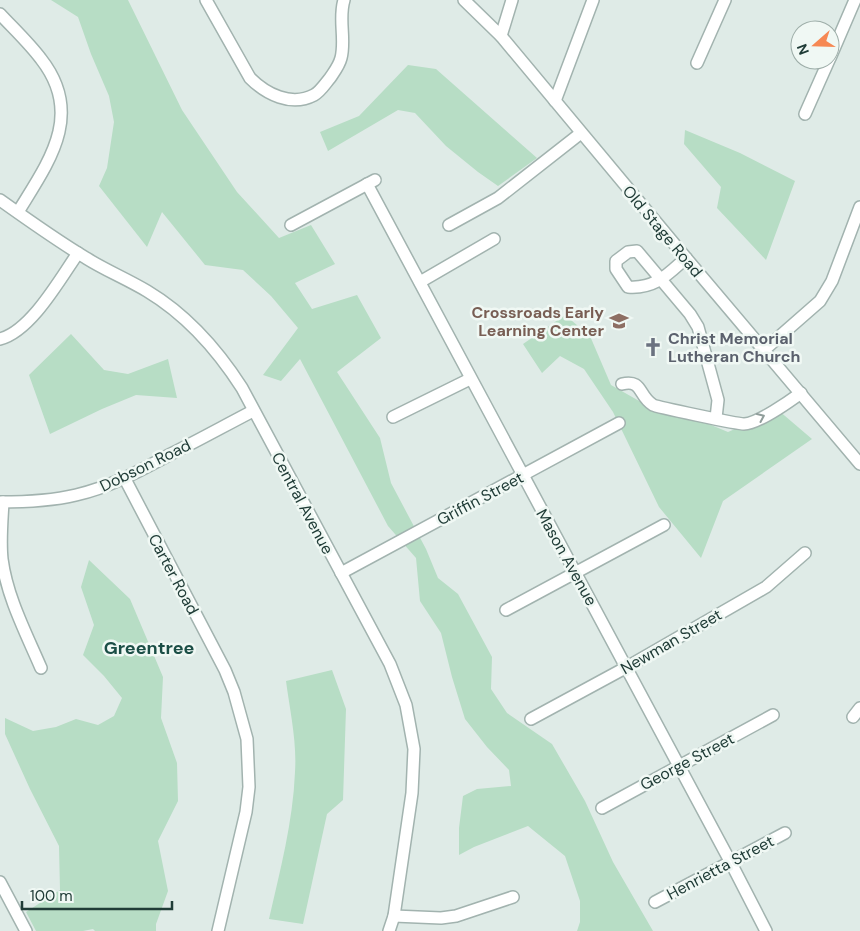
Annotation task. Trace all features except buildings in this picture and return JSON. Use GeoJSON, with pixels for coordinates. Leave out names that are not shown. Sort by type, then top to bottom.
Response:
{"type":"FeatureCollection","features":[{"type":"Feature","properties":{"kind":"street"},"geometry":{"type":"LineString","coordinates":[[206,0],[250,78],[268,93],[278,97],[301,99],[314,95],[322,89],[341,59],[341,20],[344,0]]}},
{"type":"Feature","properties":{"kind":"street","name":"Old Stage Road"},"geometry":{"type":"LineString","coordinates":[[464,0],[501,36],[860,464]]}},
{"type":"Feature","properties":{"kind":"street"},"geometry":{"type":"LineString","coordinates":[[501,36],[512,0]]}},
{"type":"Feature","properties":{"kind":"street"},"geometry":{"type":"LineString","coordinates":[[555,101],[593,0]]}},
{"type":"Feature","properties":{"kind":"street"},"geometry":{"type":"LineString","coordinates":[[696,63],[724,0]]}},
{"type":"Feature","properties":{"kind":"street"},"geometry":{"type":"LineString","coordinates":[[840,36],[856,0]]}},
{"type":"Feature","properties":{"kind":"street"},"geometry":{"type":"LineString","coordinates":[[0,14],[47,68],[56,85],[60,104],[61,124],[54,152],[18,212]]}},
{"type":"Feature","properties":{"kind":"street"},"geometry":{"type":"LineString","coordinates":[[805,114],[825,70]]}},
{"type":"Feature","properties":{"kind":"street"},"geometry":{"type":"LineString","coordinates":[[449,226],[498,198],[581,133]]}},
{"type":"Feature","properties":{"kind":"street","name":"Mason Avenue"},"geometry":{"type":"LineString","coordinates":[[291,225],[371,182],[470,379],[731,862],[766,931]]}},
{"type":"Feature","properties":{"kind":"street","name":"Central Avenue"},"geometry":{"type":"LineString","coordinates":[[0,200],[78,253],[147,291],[170,306],[210,343],[227,365],[341,573],[399,684],[411,726],[414,756],[412,793],[394,916],[389,931]]}},
{"type":"Feature","properties":{"kind":"street"},"geometry":{"type":"LineString","coordinates":[[764,350],[820,301],[832,281],[857,223],[860,207]]}},
{"type":"Feature","properties":{"kind":"street"},"geometry":{"type":"LineString","coordinates":[[420,282],[494,239]]}},
{"type":"Feature","properties":{"kind":"street"},"geometry":{"type":"LineString","coordinates":[[0,339],[19,330],[31,319],[78,253]]}},
{"type":"Feature","properties":{"kind":"street"},"geometry":{"type":"LineString","coordinates":[[686,258],[661,281],[690,314],[698,327],[718,400],[716,418]]}},
{"type":"Feature","properties":{"kind":"street"},"geometry":{"type":"LineString","coordinates":[[393,417],[470,379]]}},
{"type":"Feature","properties":{"kind":"street"},"geometry":{"type":"LineString","coordinates":[[622,384],[631,382],[637,384],[642,394],[654,405],[745,424],[780,408],[801,393]]}},
{"type":"Feature","properties":{"kind":"street","name":"Dobson Road"},"geometry":{"type":"LineString","coordinates":[[1,502],[49,500],[76,495],[125,479],[253,411]]}},
{"type":"Feature","properties":{"kind":"street","name":"Griffin Street"},"geometry":{"type":"LineString","coordinates":[[341,573],[619,423]]}},
{"type":"Feature","properties":{"kind":"street","name":"Carter Road"},"geometry":{"type":"LineString","coordinates":[[125,479],[225,670],[234,692],[245,731],[249,763],[246,812],[218,931]]}},
{"type":"Feature","properties":{"kind":"street"},"geometry":{"type":"LineString","coordinates":[[1,502],[2,558],[6,579],[41,668]]}},
{"type":"Feature","properties":{"kind":"street"},"geometry":{"type":"LineString","coordinates":[[506,610],[664,524]]}},
{"type":"Feature","properties":{"kind":"street","name":"Newman Street"},"geometry":{"type":"LineString","coordinates":[[531,720],[626,668],[766,587],[805,553]]}},
{"type":"Feature","properties":{"kind":"street","name":"George Street"},"geometry":{"type":"LineString","coordinates":[[602,808],[773,715]]}},
{"type":"Feature","properties":{"kind":"street","name":"Henrietta Street"},"geometry":{"type":"LineString","coordinates":[[655,902],[785,833]]}},
{"type":"Feature","properties":{"kind":"street"},"geometry":{"type":"LineString","coordinates":[[0,882],[26,931]]}},
{"type":"Feature","properties":{"kind":"street"},"geometry":{"type":"LineString","coordinates":[[394,916],[441,918],[456,916],[513,897]]}},
{"type":"Feature","properties":{"kind":"street","name":"Central Avenue"},"geometry":{"type":"LineString","coordinates":[[385,931],[394,916]]}},
{"type":"Feature","properties":{"kind":"green space"},"geometry":{"type":"Polygon","coordinates":[[[51,0],[128,0],[182,110],[237,192],[279,238],[311,225],[335,264],[295,283],[312,309],[357,295],[381,338],[337,372],[380,438],[391,483],[426,549],[438,578],[458,594],[492,657],[491,689],[507,713],[552,744],[585,801],[613,862],[653,931],[577,931],[580,922],[580,901],[565,856],[528,826],[474,847],[459,855],[459,828],[463,796],[477,789],[511,786],[509,770],[487,747],[465,719],[441,633],[420,601],[416,558],[388,526],[300,359],[281,381],[263,375],[298,328],[271,296],[243,270],[205,265],[162,212],[147,247],[99,186],[107,168],[114,122],[109,96],[78,17],[51,0]]]}},
{"type":"Feature","properties":{"kind":"green space"},"geometry":{"type":"Polygon","coordinates":[[[408,65],[436,69],[537,158],[498,186],[446,146],[415,113],[398,110],[328,151],[320,132],[359,116],[408,65]]]}},
{"type":"Feature","properties":{"kind":"green space"},"geometry":{"type":"Polygon","coordinates":[[[685,130],[740,153],[795,181],[766,260],[717,208],[721,187],[684,144],[685,130]]]}},
{"type":"Feature","properties":{"kind":"green space"},"geometry":{"type":"Polygon","coordinates":[[[565,315],[590,336],[611,385],[648,406],[699,420],[728,432],[778,410],[812,439],[723,501],[701,558],[659,507],[613,412],[584,369],[560,356],[542,373],[523,344],[565,315]]]}},
{"type":"Feature","properties":{"kind":"green space"},"geometry":{"type":"Polygon","coordinates":[[[71,334],[104,370],[128,374],[168,359],[177,398],[136,395],[50,434],[29,375],[71,334]]]}},
{"type":"Feature","properties":{"kind":"green space"},"geometry":{"type":"Polygon","coordinates":[[[89,560],[130,599],[163,677],[161,718],[177,763],[178,801],[158,841],[168,891],[156,924],[156,931],[95,931],[93,929],[83,931],[36,931],[26,912],[60,890],[59,846],[5,734],[5,718],[33,731],[56,727],[76,719],[98,725],[114,716],[122,698],[83,655],[94,625],[81,587],[89,560]]]}},
{"type":"Feature","properties":{"kind":"green space"},"geometry":{"type":"Polygon","coordinates":[[[332,670],[346,709],[343,800],[327,814],[303,924],[269,919],[285,846],[294,791],[295,749],[286,681],[332,670]]]}},
{"type":"Feature","properties":{"kind":"place","name":"Crossroads Early Learning Center"},"geometry":{"type":"Point","coordinates":[619,321]}},
{"type":"Feature","properties":{"kind":"place","name":"Christ Memorial Lutheran Church"},"geometry":{"type":"Point","coordinates":[653,347]}},
{"type":"Feature","properties":{"kind":"district","name":"Greentree"},"geometry":{"type":"Point","coordinates":[149,648]}}]}
